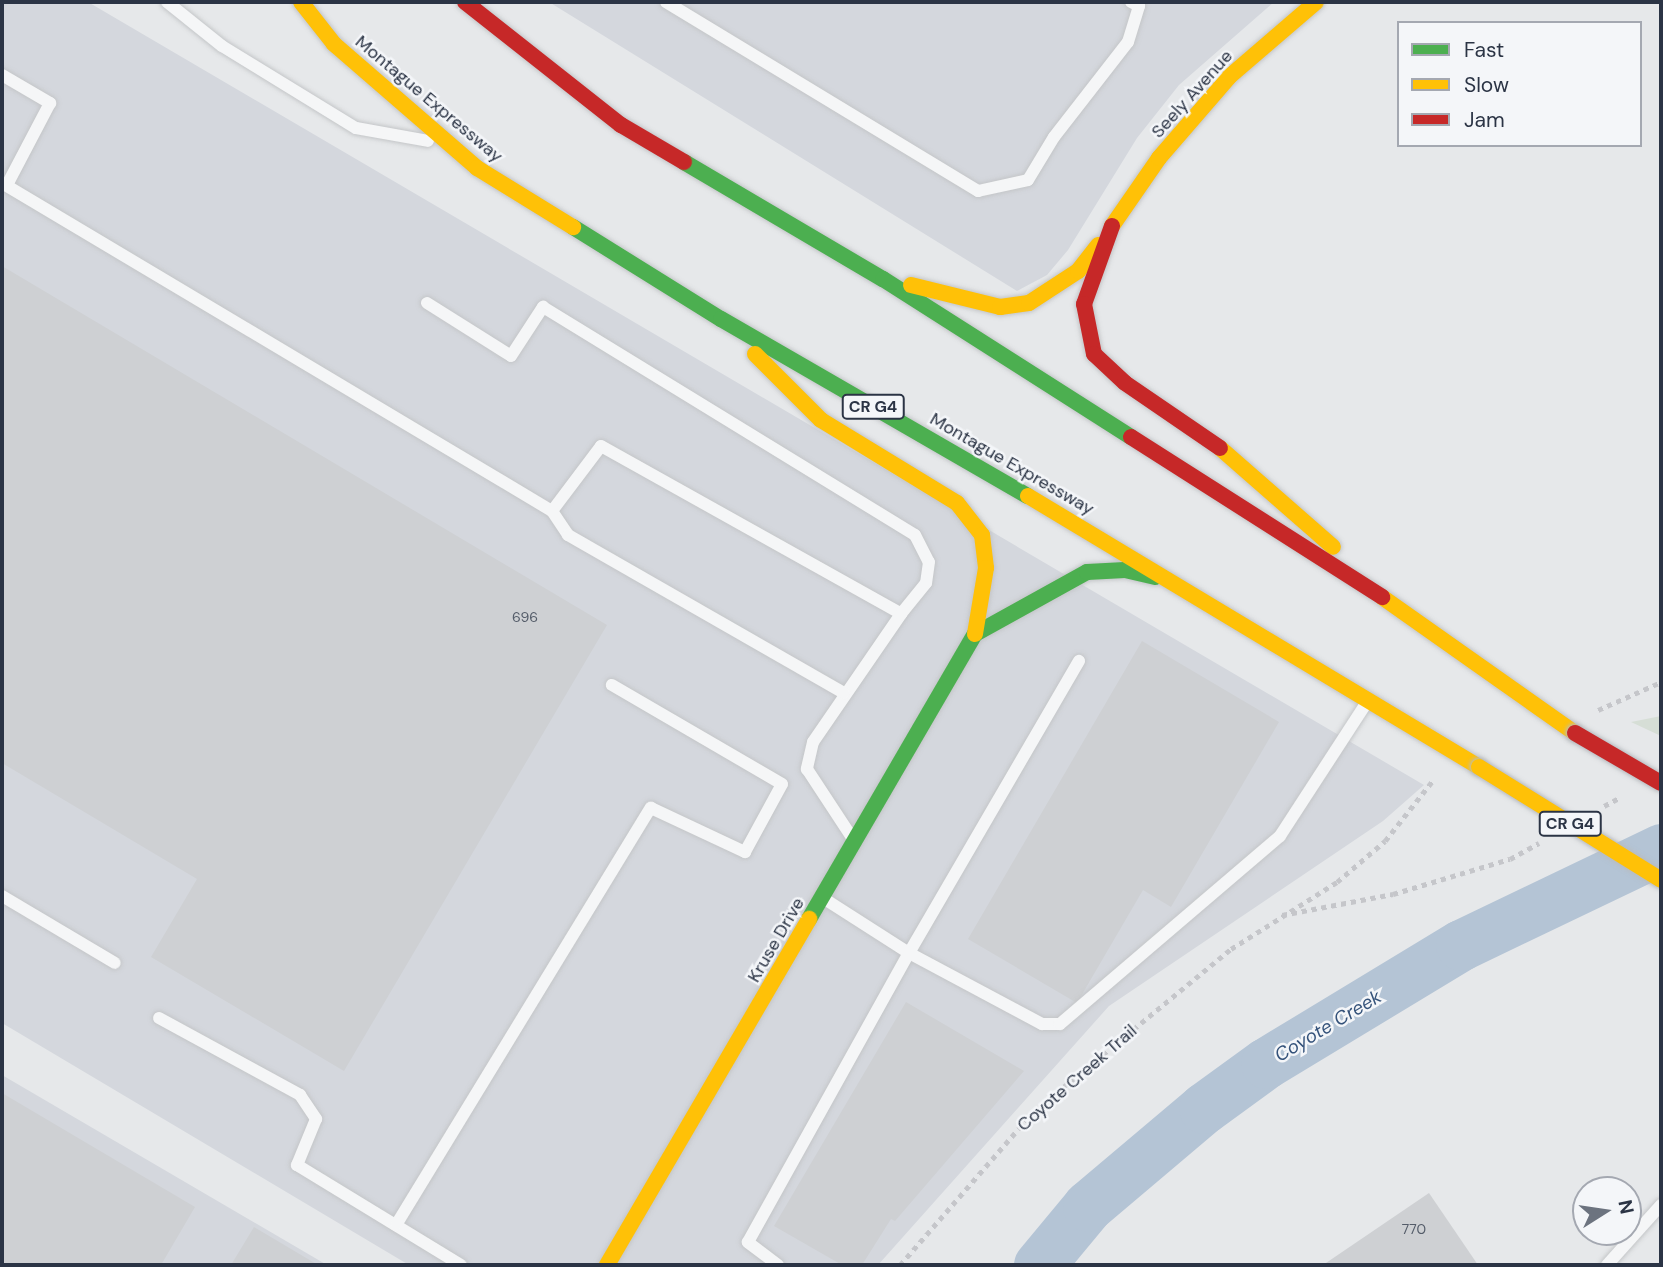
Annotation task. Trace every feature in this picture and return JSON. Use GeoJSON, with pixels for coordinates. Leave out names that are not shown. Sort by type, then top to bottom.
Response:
{"type":"FeatureCollection","features":[{"type":"Feature","properties":{"kind":"main road","name":"Montague Expressway"},"geometry":{"type":"LineString","coordinates":[[301,2],[334,44],[477,168],[721,320],[1179,583],[1366,703],[1479,767],[1661,880]]}},
{"type":"Feature","properties":{"kind":"main road"},"geometry":{"type":"LineString","coordinates":[[465,2],[621,125],[883,279],[1367,587],[1569,729],[1661,783]]}},
{"type":"Feature","properties":{"kind":"main road","name":"Seely Avenue"},"geometry":{"type":"LineString","coordinates":[[1112,226],[1159,158],[1230,76],[1316,2]]}},
{"type":"Feature","properties":{"kind":"main road"},"geometry":{"type":"LineString","coordinates":[[883,279],[1000,307],[1029,303],[1078,271],[1112,226]]}},
{"type":"Feature","properties":{"kind":"main road"},"geometry":{"type":"LineString","coordinates":[[1112,226],[1084,304],[1094,354],[1125,383],[1243,464],[1306,517],[1367,587]]}},
{"type":"Feature","properties":{"kind":"main road"},"geometry":{"type":"LineString","coordinates":[[721,320],[821,420],[957,503],[982,536],[986,568],[975,634]]}},
{"type":"Feature","properties":{"kind":"main road"},"geometry":{"type":"LineString","coordinates":[[975,634],[1051,588],[1087,572],[1125,570],[1179,583]]}},
{"type":"Feature","properties":{"kind":"main road","name":"Kruse Drive"},"geometry":{"type":"LineString","coordinates":[[607,1265],[975,634]]}},
{"type":"Feature","properties":{"kind":"lane"},"geometry":{"type":"LineString","coordinates":[[167,2],[222,46],[356,128],[448,144]]}},
{"type":"Feature","properties":{"kind":"lane"},"geometry":{"type":"LineString","coordinates":[[666,2],[978,191],[1028,180],[1054,137],[1128,42],[1135,4],[1152,2]]}},
{"type":"Feature","properties":{"kind":"lane"},"geometry":{"type":"LineString","coordinates":[[2,75],[50,103],[4,184],[552,511],[568,535],[844,693]]}},
{"type":"Feature","properties":{"kind":"lane"},"geometry":{"type":"LineString","coordinates":[[427,303],[511,356],[543,307],[915,535],[929,562],[926,583],[844,693],[813,742],[807,768],[855,842]]}},
{"type":"Feature","properties":{"kind":"lane"},"geometry":{"type":"LineString","coordinates":[[552,511],[601,446],[901,614]]}},
{"type":"Feature","properties":{"kind":"lane"},"geometry":{"type":"LineString","coordinates":[[778,1265],[748,1242],[909,953],[1079,661]]}},
{"type":"Feature","properties":{"kind":"lane"},"geometry":{"type":"LineString","coordinates":[[396,1225],[651,807],[745,852],[782,784],[612,685]]}},
{"type":"Feature","properties":{"kind":"lane"},"geometry":{"type":"LineString","coordinates":[[823,898],[909,953],[1042,1024],[1060,1024],[1280,836],[1366,703]]}},
{"type":"Feature","properties":{"kind":"lane"},"geometry":{"type":"LineString","coordinates":[[2,896],[115,963]]}},
{"type":"Feature","properties":{"kind":"lane"},"geometry":{"type":"LineString","coordinates":[[159,1018],[300,1095],[316,1119],[297,1165],[461,1265]]}},
{"type":"Feature","properties":{"kind":"lane"},"geometry":{"type":"LineString","coordinates":[[1607,1265],[1661,1205]]}},
{"type":"Feature","properties":{"kind":"path"},"geometry":{"type":"LineString","coordinates":[[1569,729],[1661,682]]}},
{"type":"Feature","properties":{"kind":"path","name":"Coyote Creek Trail"},"geometry":{"type":"LineString","coordinates":[[900,1265],[1033,1112],[1148,1015],[1278,916],[1337,882],[1385,841],[1454,753]]}},
{"type":"Feature","properties":{"kind":"path"},"geometry":{"type":"LineString","coordinates":[[1591,813],[1626,794]]}},
{"type":"Feature","properties":{"kind":"path","name":"Coyote Creek Trail"},"geometry":{"type":"LineString","coordinates":[[1278,916],[1393,894],[1510,859],[1545,840]]}},
{"type":"Feature","properties":{"kind":"shaded area"},"geometry":{"type":"Polygon","coordinates":[[[2,2],[88,2],[1424,785],[1383,821],[1109,1006],[878,1265],[409,1265],[2,1023],[2,2]]]}},
{"type":"Feature","properties":{"kind":"shaded area"},"geometry":{"type":"Polygon","coordinates":[[[549,2],[1274,2],[1179,85],[1137,138],[1068,250],[1047,275],[1017,291],[549,2]]]}},
{"type":"Feature","properties":{"kind":"shaded area"},"geometry":{"type":"Polygon","coordinates":[[[1661,716],[1661,736],[1631,722],[1661,716]]]}},
{"type":"Feature","properties":{"kind":"shaded area"},"geometry":{"type":"Polygon","coordinates":[[[2,1075],[327,1265],[2,1265],[2,1075]]]}},
{"type":"Feature","properties":{"kind":"building"},"geometry":{"type":"Polygon","coordinates":[[[2,266],[607,625],[344,1071],[151,957],[197,879],[2,763],[2,266]]]}},
{"type":"Feature","properties":{"kind":"building"},"geometry":{"type":"Polygon","coordinates":[[[1142,641],[1279,722],[1171,907],[1143,890],[1077,1003],[968,939],[1142,641]]]}},
{"type":"Feature","properties":{"kind":"building"},"geometry":{"type":"Polygon","coordinates":[[[906,1002],[1024,1071],[895,1221],[891,1219],[862,1265],[842,1265],[774,1226],[906,1002]]]}},
{"type":"Feature","properties":{"kind":"building"},"geometry":{"type":"Polygon","coordinates":[[[2,1093],[195,1207],[161,1265],[2,1265],[2,1093]]]}},
{"type":"Feature","properties":{"kind":"building"},"geometry":{"type":"Polygon","coordinates":[[[1429,1193],[1478,1265],[1323,1265],[1429,1193]]]}},
{"type":"Feature","properties":{"kind":"building"},"geometry":{"type":"Polygon","coordinates":[[[254,1227],[318,1265],[231,1265],[254,1227]]]}},
{"type":"Feature","properties":{"kind":"waterway","name":"Coyote Creek"},"geometry":{"type":"LineString","coordinates":[[1039,1265],[1088,1206],[1204,1108],[1266,1063],[1461,945],[1661,849]]}},
{"type":"Feature","properties":{"kind":"traffic: fast"},"geometry":{"type":"LineString","coordinates":[[684,162],[883,279],[1131,437]]}},
{"type":"Feature","properties":{"kind":"traffic: fast"},"geometry":{"type":"LineString","coordinates":[[573,227],[721,319],[1028,496]]}},
{"type":"Feature","properties":{"kind":"traffic: fast"},"geometry":{"type":"LineString","coordinates":[[975,634],[1087,572],[1125,570],[1155,577]]}},
{"type":"Feature","properties":{"kind":"traffic: fast"},"geometry":{"type":"LineString","coordinates":[[809,919],[975,634]]}},
{"type":"Feature","properties":{"kind":"traffic: slow"},"geometry":{"type":"LineString","coordinates":[[301,2],[334,44],[477,168],[573,227]]}},
{"type":"Feature","properties":{"kind":"traffic: slow"},"geometry":{"type":"LineString","coordinates":[[1112,226],[1159,158],[1230,76],[1316,2]]}},
{"type":"Feature","properties":{"kind":"traffic: slow"},"geometry":{"type":"LineString","coordinates":[[911,285],[1000,307],[1029,303],[1078,271],[1098,245]]}},
{"type":"Feature","properties":{"kind":"traffic: slow"},"geometry":{"type":"LineString","coordinates":[[755,354],[821,420],[957,503],[982,535],[986,568],[975,634]]}},
{"type":"Feature","properties":{"kind":"traffic: slow"},"geometry":{"type":"LineString","coordinates":[[1220,448],[1333,547]]}},
{"type":"Feature","properties":{"kind":"traffic: slow"},"geometry":{"type":"LineString","coordinates":[[1028,496],[1479,767]]}},
{"type":"Feature","properties":{"kind":"traffic: slow"},"geometry":{"type":"LineString","coordinates":[[1382,597],[1575,733]]}},
{"type":"Feature","properties":{"kind":"traffic: slow"},"geometry":{"type":"LineString","coordinates":[[1479,767],[1661,880]]}},
{"type":"Feature","properties":{"kind":"traffic: slow"},"geometry":{"type":"LineString","coordinates":[[607,1265],[809,919]]}},
{"type":"Feature","properties":{"kind":"traffic: jam"},"geometry":{"type":"LineString","coordinates":[[465,2],[621,125],[684,162]]}},
{"type":"Feature","properties":{"kind":"traffic: jam"},"geometry":{"type":"LineString","coordinates":[[1112,226],[1084,304],[1094,354],[1125,383],[1220,448]]}},
{"type":"Feature","properties":{"kind":"traffic: jam"},"geometry":{"type":"LineString","coordinates":[[1131,437],[1382,597]]}},
{"type":"Feature","properties":{"kind":"traffic: jam"},"geometry":{"type":"LineString","coordinates":[[1575,733],[1661,783]]}}]}
